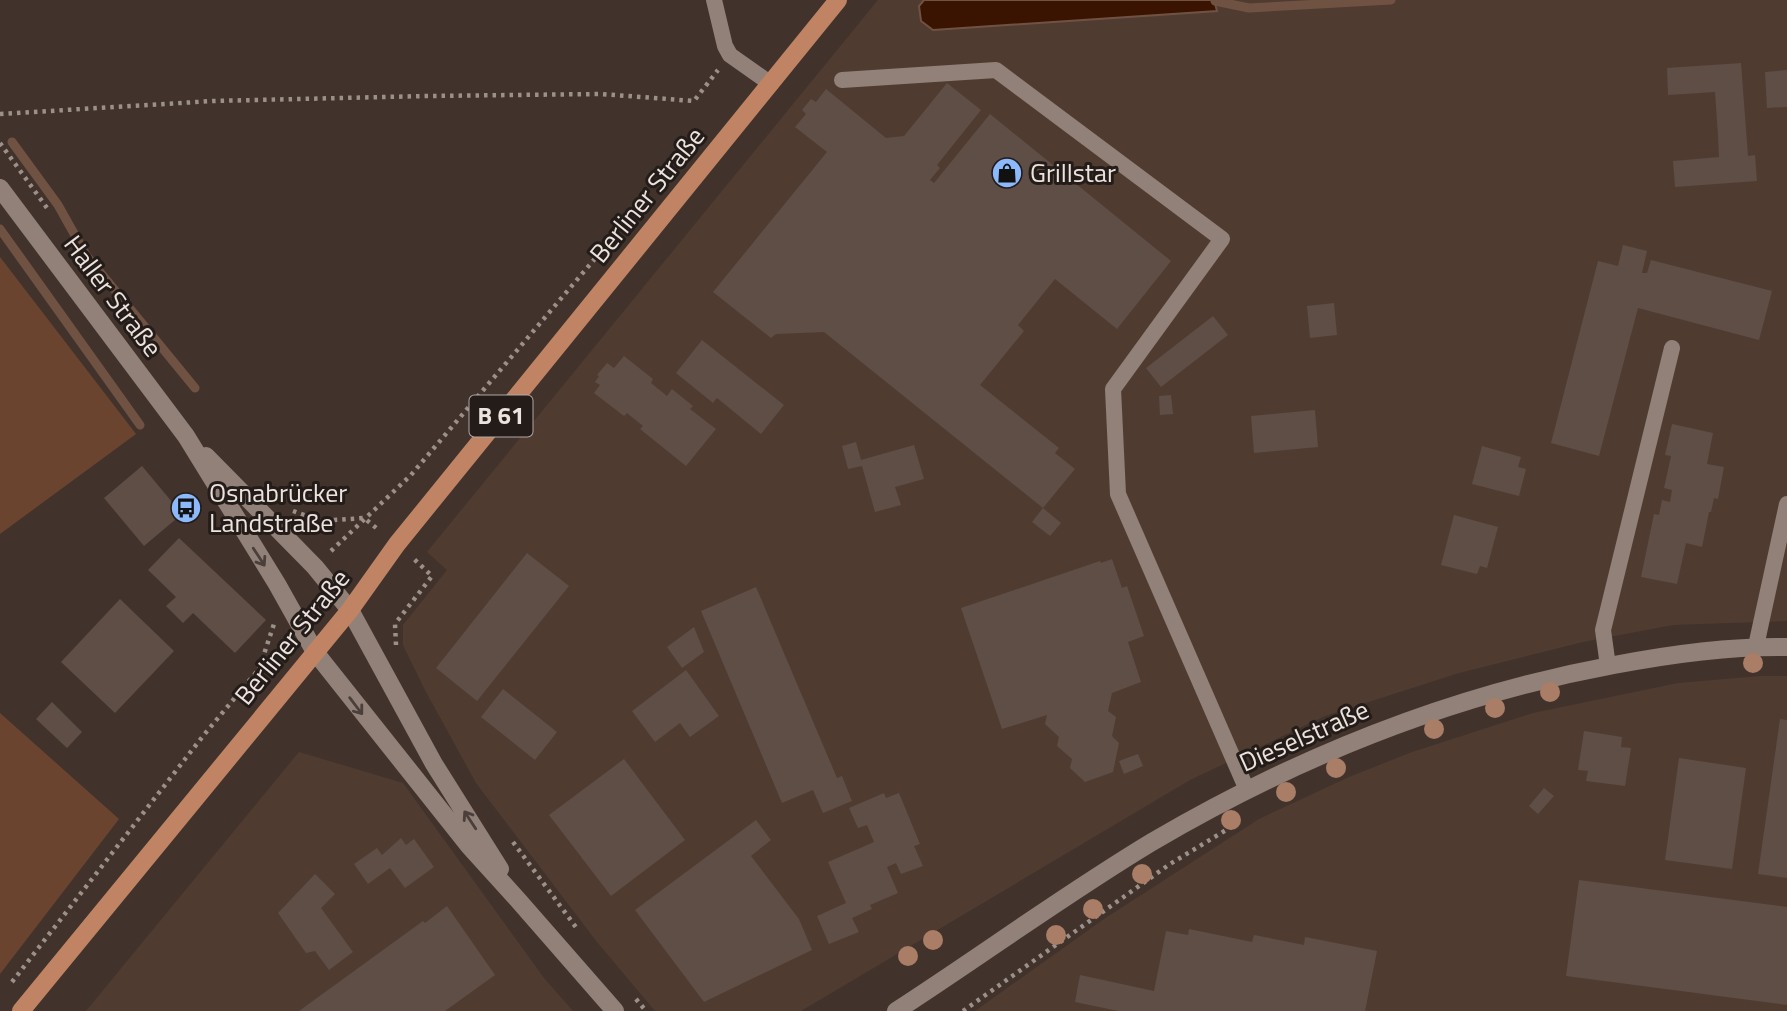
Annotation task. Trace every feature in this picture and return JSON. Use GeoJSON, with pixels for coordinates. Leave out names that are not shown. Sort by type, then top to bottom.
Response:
{"type":"FeatureCollection","features":[{"type":"Feature","properties":{"kind":"main road","name":"Berliner Straße"},"geometry":{"type":"LineString","coordinates":[[21,1011],[350,610],[397,544],[838,0]]}},
{"type":"Feature","properties":{"kind":"street","name":"Haller Straße"},"geometry":{"type":"LineString","coordinates":[[0,188],[186,436],[277,584],[315,652]]}},
{"type":"Feature","properties":{"kind":"street","name":"Haller Straße"},"geometry":{"type":"LineString","coordinates":[[186,436],[315,567],[350,610]]}},
{"type":"Feature","properties":{"kind":"street"},"geometry":{"type":"LineString","coordinates":[[350,610],[434,764],[519,900]]}},
{"type":"Feature","properties":{"kind":"street","name":"Dieselstraße"},"geometry":{"type":"LineString","coordinates":[[895,1011],[1152,843],[1247,790],[1404,722],[1524,684],[1608,666],[1673,654],[1756,646],[1787,647]]}},
{"type":"Feature","properties":{"kind":"street"},"geometry":{"type":"LineString","coordinates":[[315,652],[469,846],[615,1011]]}},
{"type":"Feature","properties":{"kind":"lane"},"geometry":{"type":"LineString","coordinates":[[714,0],[725,46],[730,55],[771,84]]}},
{"type":"Feature","properties":{"kind":"lane"},"geometry":{"type":"LineString","coordinates":[[842,80],[996,70],[1222,239],[1113,389],[1118,494],[1247,790]]}},
{"type":"Feature","properties":{"kind":"lane"},"geometry":{"type":"LineString","coordinates":[[1608,666],[1603,630],[1672,348]]}},
{"type":"Feature","properties":{"kind":"lane"},"geometry":{"type":"LineString","coordinates":[[1756,646],[1787,504]]}},
{"type":"Feature","properties":{"kind":"path"},"geometry":{"type":"LineString","coordinates":[[0,114],[213,102],[426,96],[601,93],[694,101],[730,55]]}},
{"type":"Feature","properties":{"kind":"path"},"geometry":{"type":"LineString","coordinates":[[0,143],[47,209]]}},
{"type":"Feature","properties":{"kind":"path"},"geometry":{"type":"LineString","coordinates":[[315,567],[411,475],[610,242]]}},
{"type":"Feature","properties":{"kind":"path"},"geometry":{"type":"LineString","coordinates":[[290,510],[321,521],[364,518],[432,576],[396,624],[396,647]]}},
{"type":"Feature","properties":{"kind":"path"},"geometry":{"type":"LineString","coordinates":[[8,986],[259,669],[274,624]]}},
{"type":"Feature","properties":{"kind":"path"},"geometry":{"type":"LineString","coordinates":[[962,1011],[1170,864],[1244,820]]}},
{"type":"Feature","properties":{"kind":"path"},"geometry":{"type":"LineString","coordinates":[[510,838],[581,934]]}},
{"type":"Feature","properties":{"kind":"path"},"geometry":{"type":"LineString","coordinates":[[630,992],[646,1011]]}},
{"type":"Feature","properties":{"kind":"shaded area"},"geometry":{"type":"Polygon","coordinates":[[[878,0],[1787,0],[1787,621],[1673,625],[1583,642],[1459,673],[1325,716],[1190,780],[801,1011],[655,1011],[597,942],[476,783],[403,645],[403,625],[447,570],[427,552],[878,0]]]}},
{"type":"Feature","properties":{"kind":"shaded area"},"geometry":{"type":"Polygon","coordinates":[[[924,0],[1214,0],[1217,11],[933,30],[921,21],[919,6],[924,0]]]}},
{"type":"Feature","properties":{"kind":"shaded area"},"geometry":{"type":"Polygon","coordinates":[[[0,257],[136,434],[0,534],[0,257]]]}},
{"type":"Feature","properties":{"kind":"shaded area"},"geometry":{"type":"Polygon","coordinates":[[[1787,676],[1787,1011],[975,1011],[1104,919],[1259,819],[1349,777],[1412,752],[1533,713],[1678,683],[1787,676]]]}},
{"type":"Feature","properties":{"kind":"shaded area"},"geometry":{"type":"Polygon","coordinates":[[[0,713],[119,819],[0,974],[0,713]]]}},
{"type":"Feature","properties":{"kind":"shaded area"},"geometry":{"type":"Polygon","coordinates":[[[299,752],[403,783],[544,978],[573,1011],[86,1011],[299,752]]]}},
{"type":"Feature","properties":{"kind":"building"},"geometry":{"type":"Polygon","coordinates":[[[1741,63],[1748,156],[1755,155],[1757,181],[1675,187],[1673,161],[1719,157],[1718,135],[1715,92],[1668,95],[1667,68],[1741,63]]]}},
{"type":"Feature","properties":{"kind":"building"},"geometry":{"type":"Polygon","coordinates":[[[1787,70],[1787,107],[1767,108],[1765,72],[1787,70]]]}},
{"type":"Feature","properties":{"kind":"building"},"geometry":{"type":"Polygon","coordinates":[[[947,83],[981,110],[937,165],[940,168],[930,180],[934,183],[990,114],[1171,261],[1117,329],[1055,279],[1018,325],[1024,331],[980,385],[1059,448],[1055,453],[1075,469],[1043,508],[824,332],[776,334],[771,338],[713,292],[827,152],[795,127],[806,114],[802,110],[811,99],[816,102],[826,89],[886,138],[904,136],[947,83]]]}},
{"type":"Feature","properties":{"kind":"building"},"geometry":{"type":"Polygon","coordinates":[[[1623,245],[1647,251],[1642,273],[1647,273],[1651,260],[1772,291],[1759,340],[1638,308],[1599,456],[1551,443],[1598,261],[1618,266],[1623,245]]]}},
{"type":"Feature","properties":{"kind":"building"},"geometry":{"type":"Polygon","coordinates":[[[1334,303],[1337,335],[1310,338],[1307,306],[1334,303]]]}},
{"type":"Feature","properties":{"kind":"building"},"geometry":{"type":"Polygon","coordinates":[[[1213,316],[1228,335],[1161,387],[1146,368],[1213,316]]]}},
{"type":"Feature","properties":{"kind":"building"},"geometry":{"type":"Polygon","coordinates":[[[702,340],[784,405],[761,434],[717,398],[713,403],[676,373],[702,340]]]}},
{"type":"Feature","properties":{"kind":"building"},"geometry":{"type":"Polygon","coordinates":[[[624,356],[653,379],[651,383],[667,396],[672,389],[693,406],[690,409],[716,429],[686,466],[640,429],[643,426],[627,413],[624,416],[594,393],[600,385],[595,382],[599,376],[597,375],[607,363],[614,368],[624,356]]]}},
{"type":"Feature","properties":{"kind":"building"},"geometry":{"type":"Polygon","coordinates":[[[1171,395],[1173,414],[1160,415],[1159,396],[1171,395]]]}},
{"type":"Feature","properties":{"kind":"building"},"geometry":{"type":"Polygon","coordinates":[[[1315,410],[1318,447],[1254,453],[1251,416],[1315,410]]]}},
{"type":"Feature","properties":{"kind":"building"},"geometry":{"type":"Polygon","coordinates":[[[1672,424],[1713,433],[1707,464],[1724,467],[1718,499],[1714,498],[1709,512],[1702,547],[1686,543],[1677,584],[1641,577],[1654,514],[1659,515],[1662,500],[1670,502],[1672,490],[1664,488],[1671,456],[1665,455],[1672,424]]]}},
{"type":"Feature","properties":{"kind":"building"},"geometry":{"type":"Polygon","coordinates":[[[856,442],[861,460],[914,445],[924,479],[895,487],[901,505],[875,512],[862,466],[848,469],[842,446],[856,442]]]}},
{"type":"Feature","properties":{"kind":"building"},"geometry":{"type":"Polygon","coordinates":[[[1482,446],[1521,457],[1518,467],[1526,469],[1519,496],[1472,484],[1482,446]]]}},
{"type":"Feature","properties":{"kind":"building"},"geometry":{"type":"Polygon","coordinates":[[[142,466],[182,514],[144,546],[104,498],[142,466]]]}},
{"type":"Feature","properties":{"kind":"building"},"geometry":{"type":"Polygon","coordinates":[[[1043,508],[1061,523],[1050,536],[1032,522],[1043,508]]]}},
{"type":"Feature","properties":{"kind":"building"},"geometry":{"type":"Polygon","coordinates":[[[1454,515],[1498,527],[1487,568],[1480,566],[1477,574],[1441,565],[1454,515]]]}},
{"type":"Feature","properties":{"kind":"building"},"geometry":{"type":"Polygon","coordinates":[[[179,538],[266,620],[235,653],[193,613],[183,623],[166,606],[176,597],[148,570],[179,538]]]}},
{"type":"Feature","properties":{"kind":"building"},"geometry":{"type":"Polygon","coordinates":[[[527,553],[569,586],[477,701],[436,668],[527,553]]]}},
{"type":"Feature","properties":{"kind":"building"},"geometry":{"type":"Polygon","coordinates":[[[1112,559],[1122,588],[1127,586],[1144,636],[1128,642],[1141,682],[1112,693],[1108,711],[1116,717],[1112,736],[1119,743],[1113,772],[1085,782],[1070,768],[1072,759],[1057,746],[1059,737],[1045,724],[1047,715],[1002,729],[961,608],[1112,559]]]}},
{"type":"Feature","properties":{"kind":"building"},"geometry":{"type":"Polygon","coordinates":[[[756,587],[837,778],[842,776],[852,801],[823,813],[813,790],[782,803],[701,611],[756,587]]]}},
{"type":"Feature","properties":{"kind":"building"},"geometry":{"type":"Polygon","coordinates":[[[120,599],[174,651],[115,713],[61,662],[120,599]]]}},
{"type":"Feature","properties":{"kind":"building"},"geometry":{"type":"Polygon","coordinates":[[[694,627],[704,652],[682,668],[667,647],[694,627]]]}},
{"type":"Feature","properties":{"kind":"building"},"geometry":{"type":"Polygon","coordinates":[[[686,670],[719,716],[690,737],[680,723],[655,742],[632,711],[686,670]]]}},
{"type":"Feature","properties":{"kind":"building"},"geometry":{"type":"Polygon","coordinates":[[[503,689],[557,732],[535,760],[481,717],[503,689]]]}},
{"type":"Feature","properties":{"kind":"building"},"geometry":{"type":"Polygon","coordinates":[[[52,702],[82,732],[67,748],[36,719],[52,702]]]}},
{"type":"Feature","properties":{"kind":"building"},"geometry":{"type":"Polygon","coordinates":[[[1780,719],[1787,720],[1787,878],[1758,874],[1780,719]]]}},
{"type":"Feature","properties":{"kind":"building"},"geometry":{"type":"Polygon","coordinates":[[[1584,731],[1622,737],[1621,747],[1631,748],[1625,786],[1586,781],[1588,771],[1578,770],[1584,731]]]}},
{"type":"Feature","properties":{"kind":"building"},"geometry":{"type":"Polygon","coordinates":[[[1138,754],[1143,766],[1124,774],[1119,761],[1138,754]]]}},
{"type":"Feature","properties":{"kind":"building"},"geometry":{"type":"Polygon","coordinates":[[[1679,758],[1746,768],[1732,869],[1665,860],[1679,758]]]}},
{"type":"Feature","properties":{"kind":"building"},"geometry":{"type":"Polygon","coordinates":[[[624,759],[685,840],[611,896],[549,815],[624,759]]]}},
{"type":"Feature","properties":{"kind":"building"},"geometry":{"type":"Polygon","coordinates":[[[1544,788],[1554,796],[1538,814],[1529,806],[1544,788]]]}},
{"type":"Feature","properties":{"kind":"building"},"geometry":{"type":"Polygon","coordinates":[[[884,793],[886,798],[899,793],[920,844],[914,846],[923,866],[901,874],[896,863],[887,867],[898,893],[870,905],[872,909],[852,918],[859,932],[829,944],[817,916],[846,903],[828,862],[874,842],[867,825],[858,828],[849,808],[884,793]]]}},
{"type":"Feature","properties":{"kind":"building"},"geometry":{"type":"Polygon","coordinates":[[[756,820],[771,840],[751,856],[799,919],[812,950],[704,1002],[635,910],[756,820]]]}},
{"type":"Feature","properties":{"kind":"building"},"geometry":{"type":"Polygon","coordinates":[[[401,838],[406,845],[414,839],[434,867],[405,888],[390,868],[368,884],[354,864],[377,848],[382,855],[401,838]]]}},
{"type":"Feature","properties":{"kind":"building"},"geometry":{"type":"Polygon","coordinates":[[[315,874],[335,894],[321,908],[353,952],[329,970],[315,951],[306,953],[278,913],[315,874]]]}},
{"type":"Feature","properties":{"kind":"building"},"geometry":{"type":"Polygon","coordinates":[[[1579,880],[1787,907],[1787,1005],[1566,976],[1579,880]]]}},
{"type":"Feature","properties":{"kind":"building"},"geometry":{"type":"Polygon","coordinates":[[[447,906],[495,975],[445,1011],[299,1011],[423,921],[425,923],[447,906]]]}},
{"type":"Feature","properties":{"kind":"building"},"geometry":{"type":"Polygon","coordinates":[[[1189,929],[1252,942],[1254,935],[1304,945],[1305,937],[1377,951],[1365,1011],[1118,1011],[1075,1002],[1080,975],[1154,991],[1166,931],[1188,935],[1189,929]]]}},
{"type":"Feature","properties":{"kind":"waterway"},"geometry":{"type":"LineString","coordinates":[[1215,1],[1249,8],[1391,0]]}},
{"type":"Feature","properties":{"kind":"waterway"},"geometry":{"type":"LineString","coordinates":[[12,142],[58,205],[86,255],[195,388]]}},
{"type":"Feature","properties":{"kind":"waterway"},"geometry":{"type":"LineString","coordinates":[[0,229],[140,425]]}},
{"type":"Feature","properties":{"kind":"place","name":"Grillstar"},"geometry":{"type":"Point","coordinates":[1007,173]}},
{"type":"Feature","properties":{"kind":"place","name":"Osnabrücker Landstraße"},"geometry":{"type":"Point","coordinates":[186,508]}}]}
